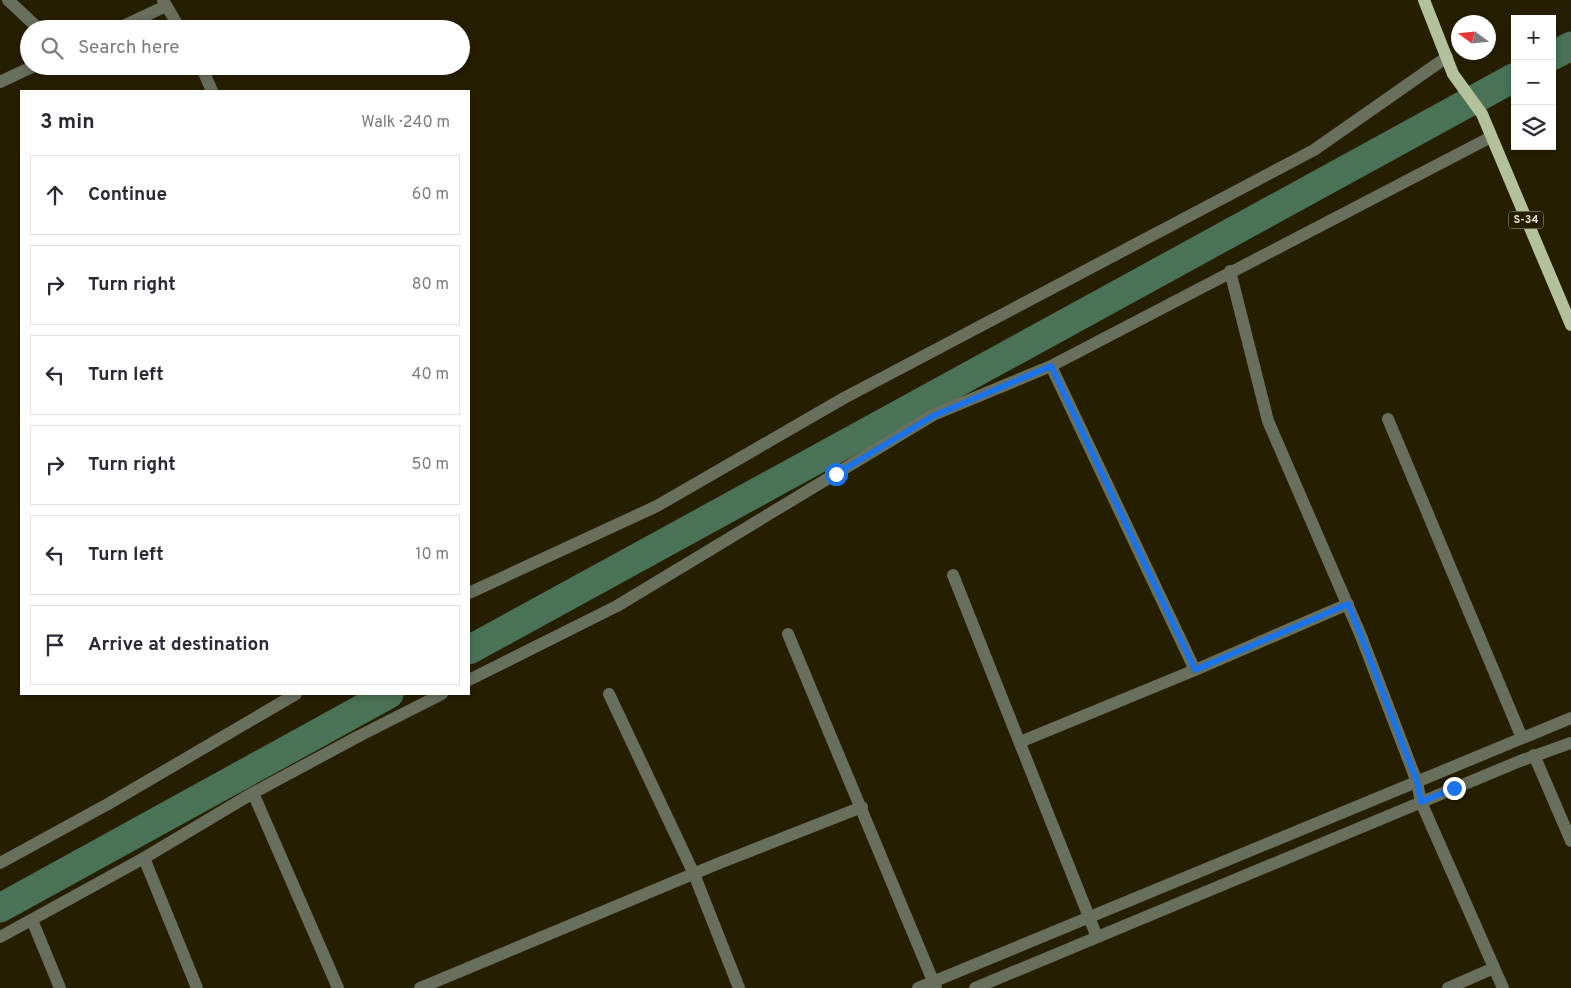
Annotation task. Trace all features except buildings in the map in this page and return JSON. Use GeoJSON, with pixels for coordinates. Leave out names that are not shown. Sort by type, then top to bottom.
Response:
{"type":"FeatureCollection","features":[{"type":"Feature","properties":{"kind":"main road","name":"S-34"},"geometry":{"type":"LineString","coordinates":[[1424,0],[1454,74],[1482,114],[1571,324]]}},
{"type":"Feature","properties":{"kind":"street"},"geometry":{"type":"LineString","coordinates":[[8,0],[29,20]]}},
{"type":"Feature","properties":{"kind":"street"},"geometry":{"type":"LineString","coordinates":[[134,20],[165,3],[175,20]]}},
{"type":"Feature","properties":{"kind":"street"},"geometry":{"type":"LineString","coordinates":[[470,593],[657,506],[844,398],[1314,150],[1447,57]]}},
{"type":"Feature","properties":{"kind":"street"},"geometry":{"type":"LineString","coordinates":[[0,82],[20,73]]}},
{"type":"Feature","properties":{"kind":"street"},"geometry":{"type":"LineString","coordinates":[[205,75],[212,90]]}},
{"type":"Feature","properties":{"kind":"street"},"geometry":{"type":"LineString","coordinates":[[470,680],[617,606],[933,416],[1051,366],[1491,137]]}},
{"type":"Feature","properties":{"kind":"street"},"geometry":{"type":"LineString","coordinates":[[1230,272],[1268,421],[1361,636],[1417,782],[1421,802],[1503,988]]}},
{"type":"Feature","properties":{"kind":"street"},"geometry":{"type":"LineString","coordinates":[[1051,366],[1195,670]]}},
{"type":"Feature","properties":{"kind":"street"},"geometry":{"type":"LineString","coordinates":[[1388,419],[1522,738]]}},
{"type":"Feature","properties":{"kind":"street"},"geometry":{"type":"LineString","coordinates":[[953,575],[1097,937]]}},
{"type":"Feature","properties":{"kind":"street"},"geometry":{"type":"LineString","coordinates":[[1020,742],[1195,670],[1348,604]]}},
{"type":"Feature","properties":{"kind":"street"},"geometry":{"type":"LineString","coordinates":[[788,634],[936,985]]}},
{"type":"Feature","properties":{"kind":"street"},"geometry":{"type":"LineString","coordinates":[[609,694],[694,874],[739,988]]}},
{"type":"Feature","properties":{"kind":"street"},"geometry":{"type":"LineString","coordinates":[[0,863],[108,804],[294,695]]}},
{"type":"Feature","properties":{"kind":"street"},"geometry":{"type":"LineString","coordinates":[[0,937],[144,858],[253,793],[440,695]]}},
{"type":"Feature","properties":{"kind":"street"},"geometry":{"type":"LineString","coordinates":[[918,988],[936,985],[1089,918],[1571,718]]}},
{"type":"Feature","properties":{"kind":"street"},"geometry":{"type":"LineString","coordinates":[[976,988],[1534,755],[1571,743]]}},
{"type":"Feature","properties":{"kind":"street"},"geometry":{"type":"LineString","coordinates":[[1534,755],[1571,841]]}},
{"type":"Feature","properties":{"kind":"street"},"geometry":{"type":"LineString","coordinates":[[253,793],[338,988]]}},
{"type":"Feature","properties":{"kind":"street"},"geometry":{"type":"LineString","coordinates":[[420,988],[694,874],[862,807]]}},
{"type":"Feature","properties":{"kind":"street"},"geometry":{"type":"LineString","coordinates":[[144,858],[196,988]]}},
{"type":"Feature","properties":{"kind":"street"},"geometry":{"type":"LineString","coordinates":[[32,920],[60,988]]}},
{"type":"Feature","properties":{"kind":"street"},"geometry":{"type":"LineString","coordinates":[[1448,988],[1494,968]]}},
{"type":"Feature","properties":{"kind":"waterway"},"geometry":{"type":"LineString","coordinates":[[1556,54],[1571,46]]}},
{"type":"Feature","properties":{"kind":"waterway"},"geometry":{"type":"LineString","coordinates":[[470,649],[1511,79]]}},
{"type":"Feature","properties":{"kind":"waterway"},"geometry":{"type":"LineString","coordinates":[[0,908],[387,695]]}},
{"type":"Feature","properties":{"kind":"route"},"geometry":{"type":"LineString","coordinates":[[836,474],[933,416],[1051,366],[1195,670],[1348,604],[1417,782],[1421,802],[1454,788]]}}]}
